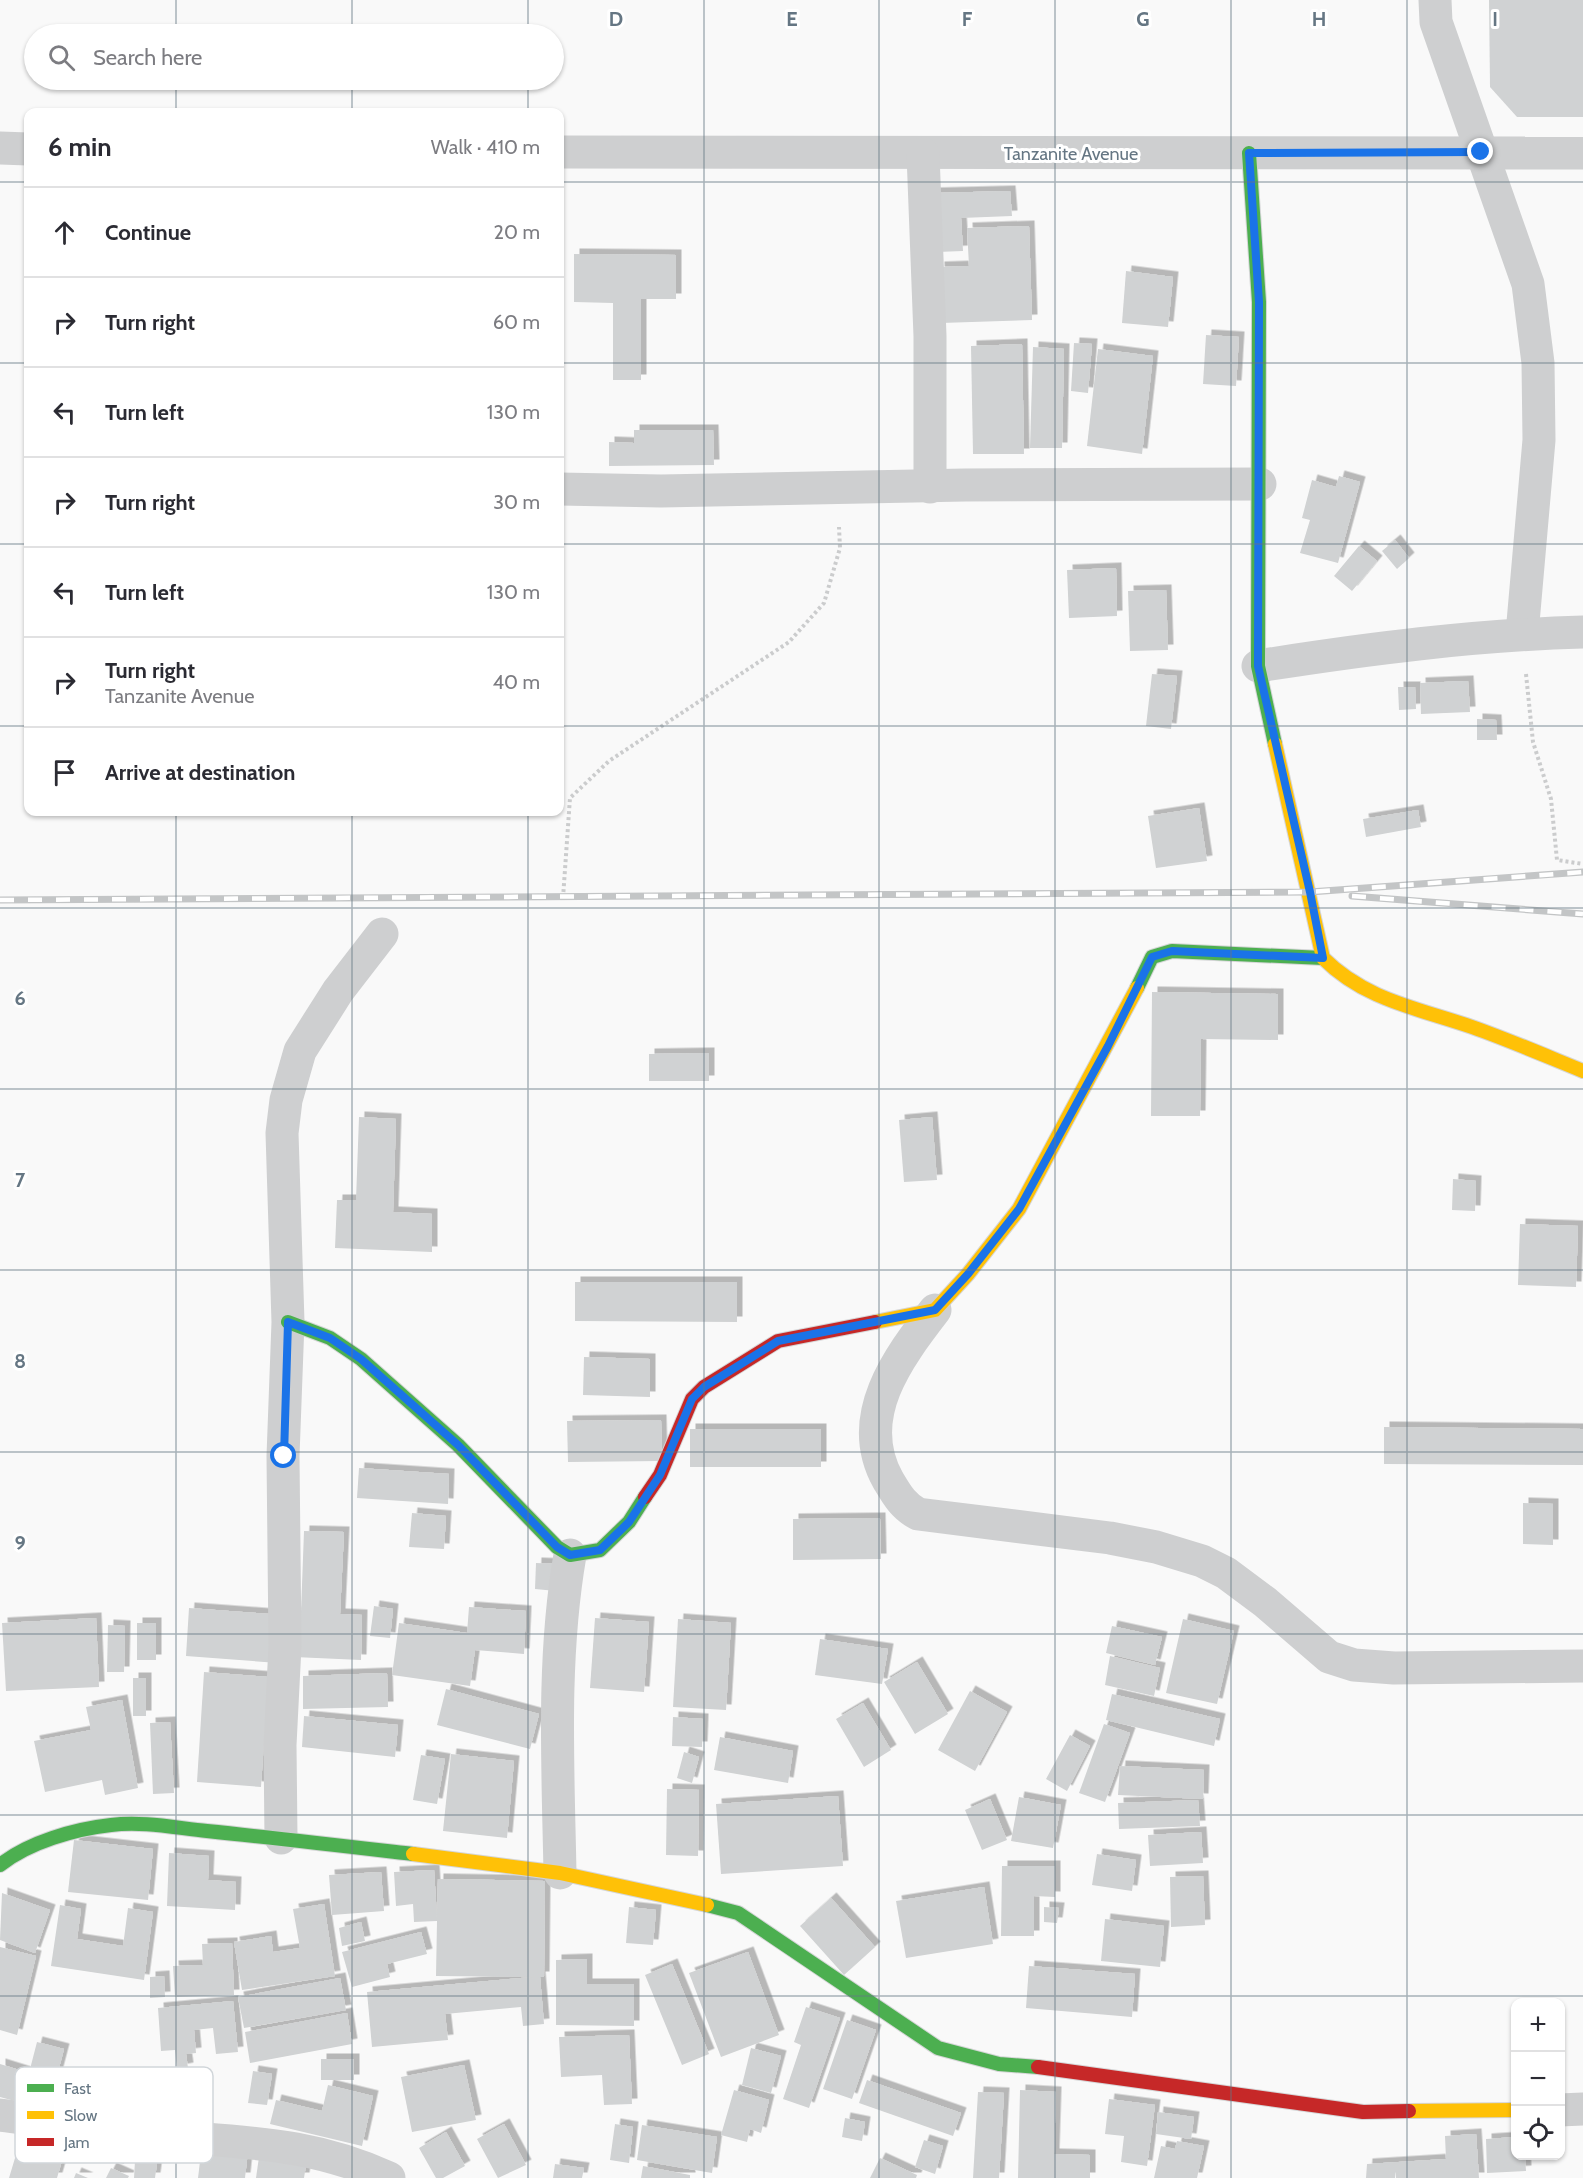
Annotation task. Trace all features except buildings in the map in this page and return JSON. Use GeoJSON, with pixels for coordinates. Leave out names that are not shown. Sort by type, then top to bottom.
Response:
{"type":"FeatureCollection","features":[{"type":"Feature","properties":{"kind":"street"},"geometry":{"type":"LineString","coordinates":[[1435,0],[1436,22],[1528,284],[1538,363],[1539,440],[1522,634]]}},
{"type":"Feature","properties":{"kind":"street"},"geometry":{"type":"LineString","coordinates":[[0,148],[24,149]]}},
{"type":"Feature","properties":{"kind":"street","name":"Tanzanite Avenue"},"geometry":{"type":"LineString","coordinates":[[564,152],[1583,153]]}},
{"type":"Feature","properties":{"kind":"street"},"geometry":{"type":"LineString","coordinates":[[1249,153],[1259,302],[1258,666],[1323,958],[1336,975],[1356,988],[1405,1008],[1468,1025],[1583,1071]]}},
{"type":"Feature","properties":{"kind":"street"},"geometry":{"type":"LineString","coordinates":[[923,154],[930,336],[930,487]]}},
{"type":"Feature","properties":{"kind":"street"},"geometry":{"type":"LineString","coordinates":[[564,489],[661,491],[1260,484]]}},
{"type":"Feature","properties":{"kind":"street"},"geometry":{"type":"LineString","coordinates":[[1258,666],[1334,654],[1522,634],[1583,632]]}},
{"type":"Feature","properties":{"kind":"street"},"geometry":{"type":"LineString","coordinates":[[281,1838],[280,1745],[285,1646],[284,1456],[288,1322],[282,1151],[286,1100],[300,1051],[338,991],[382,934]]}},
{"type":"Feature","properties":{"kind":"street"},"geometry":{"type":"LineString","coordinates":[[1323,958],[1172,951],[1152,957],[1108,1046],[1019,1209],[899,1357],[885,1385],[876,1416],[884,1472],[907,1508],[918,1514],[1110,1538],[1156,1547],[1203,1561],[1226,1574],[1265,1602],[1329,1657],[1354,1665],[1394,1668],[1583,1666]]}},
{"type":"Feature","properties":{"kind":"street"},"geometry":{"type":"LineString","coordinates":[[288,1322],[330,1338],[361,1359],[458,1445],[557,1547],[570,1555],[600,1550],[629,1522],[660,1475],[692,1399],[704,1387],[778,1341],[935,1310]]}},
{"type":"Feature","properties":{"kind":"street"},"geometry":{"type":"LineString","coordinates":[[560,1873],[559,1659],[563,1598],[570,1555]]}},
{"type":"Feature","properties":{"kind":"street"},"geometry":{"type":"LineString","coordinates":[[0,1865],[9,1858],[63,1835],[112,1825],[146,1825],[281,1838],[560,1873],[662,1893],[738,1913],[938,2048],[999,2064],[1047,2067],[1363,2112],[1511,2110]]}},
{"type":"Feature","properties":{"kind":"street"},"geometry":{"type":"LineString","coordinates":[[1565,2110],[1583,2109]]}},
{"type":"Feature","properties":{"kind":"street"},"geometry":{"type":"LineString","coordinates":[[0,2115],[15,2117]]}},
{"type":"Feature","properties":{"kind":"street"},"geometry":{"type":"LineString","coordinates":[[213,2139],[287,2145],[353,2162],[389,2178]]}},
{"type":"Feature","properties":{"kind":"path"},"geometry":{"type":"LineString","coordinates":[[563,898],[570,798],[609,761],[789,642],[824,603],[840,548],[839,488]]}},
{"type":"Feature","properties":{"kind":"path"},"geometry":{"type":"LineString","coordinates":[[1522,634],[1533,742],[1551,799],[1557,860],[1583,864]]}},
{"type":"Feature","properties":{"kind":"railway"},"geometry":{"type":"LineString","coordinates":[[0,900],[1310,892],[1583,872]]}},
{"type":"Feature","properties":{"kind":"railway"},"geometry":{"type":"LineString","coordinates":[[1352,896],[1583,914]]}},
{"type":"Feature","properties":{"kind":"traffic: fast"},"geometry":{"type":"LineString","coordinates":[[1249,153],[1259,302],[1258,666],[1275,744]]}},
{"type":"Feature","properties":{"kind":"traffic: fast"},"geometry":{"type":"LineString","coordinates":[[1137,988],[1152,957],[1172,951],[1323,958]]}},
{"type":"Feature","properties":{"kind":"traffic: fast"},"geometry":{"type":"LineString","coordinates":[[288,1322],[330,1338],[361,1359],[458,1445],[557,1547],[570,1555],[600,1550],[629,1522],[645,1497]]}},
{"type":"Feature","properties":{"kind":"traffic: fast"},"geometry":{"type":"LineString","coordinates":[[0,1865],[38,1843],[83,1830],[123,1824],[159,1825],[413,1854]]}},
{"type":"Feature","properties":{"kind":"traffic: fast"},"geometry":{"type":"LineString","coordinates":[[707,1905],[738,1913],[938,2048],[999,2064],[1038,2067]]}},
{"type":"Feature","properties":{"kind":"traffic: slow"},"geometry":{"type":"LineString","coordinates":[[1275,744],[1323,958],[1356,984],[1374,993],[1486,1032],[1583,1071]]}},
{"type":"Feature","properties":{"kind":"traffic: slow"},"geometry":{"type":"LineString","coordinates":[[875,1322],[935,1310],[968,1274],[1019,1209],[1137,988]]}},
{"type":"Feature","properties":{"kind":"traffic: slow"},"geometry":{"type":"LineString","coordinates":[[413,1854],[560,1873],[707,1905]]}},
{"type":"Feature","properties":{"kind":"traffic: slow"},"geometry":{"type":"LineString","coordinates":[[1409,2111],[1511,2110]]}},
{"type":"Feature","properties":{"kind":"traffic: jam"},"geometry":{"type":"LineString","coordinates":[[645,1497],[660,1475],[692,1399],[704,1387],[778,1341],[875,1322]]}},
{"type":"Feature","properties":{"kind":"traffic: jam"},"geometry":{"type":"LineString","coordinates":[[1038,2067],[1363,2112],[1409,2111]]}},
{"type":"Feature","properties":{"kind":"route"},"geometry":{"type":"LineString","coordinates":[[284,1456],[288,1322],[330,1338],[361,1359],[458,1445],[557,1547],[570,1555],[600,1550],[629,1522],[642,1505],[660,1475],[682,1418],[692,1399],[704,1387],[778,1341],[935,1310],[968,1274],[1019,1209],[1108,1046],[1152,957],[1172,951],[1323,958],[1258,666],[1259,302],[1249,153],[1481,152]]}}]}
